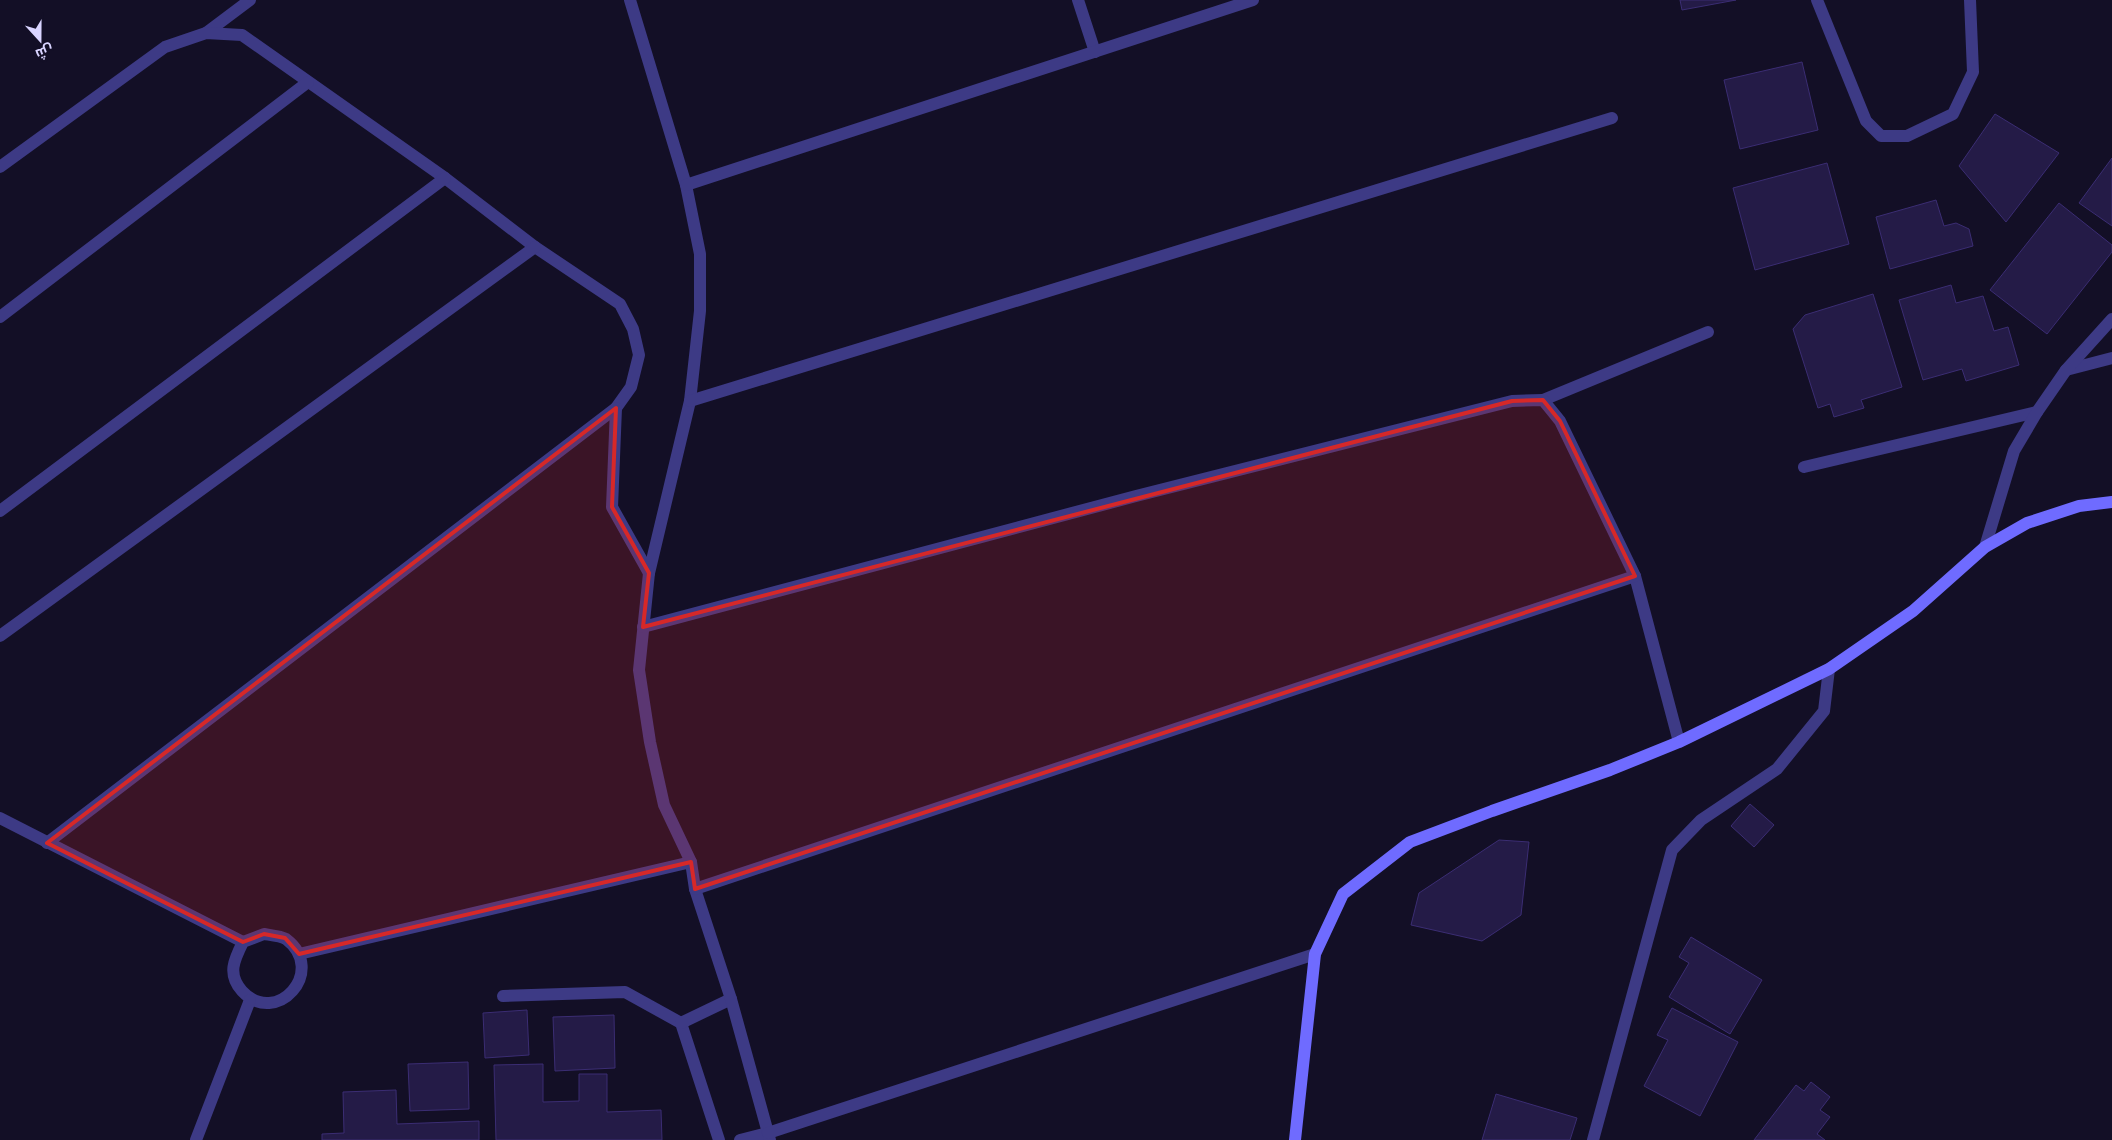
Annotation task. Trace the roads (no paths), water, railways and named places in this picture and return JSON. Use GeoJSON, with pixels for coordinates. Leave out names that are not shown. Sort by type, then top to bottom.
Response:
{"type":"FeatureCollection","features":[{"type":"Feature","properties":{"kind":"main road"},"geometry":{"type":"LineString","coordinates":[[1295,1140],[1315,954],[1343,894],[1410,842],[1610,770],[1679,742],[1829,669],[1912,611],[1985,547],[2027,523],[2079,506],[2112,502]]}},
{"type":"Feature","properties":{"kind":"street"},"geometry":{"type":"LineString","coordinates":[[0,167],[165,47],[206,33],[250,0]]}},
{"type":"Feature","properties":{"kind":"street"},"geometry":{"type":"LineString","coordinates":[[630,0],[686,185],[700,254],[700,311],[690,401],[650,573],[639,670],[650,742],[664,805],[691,862],[695,889],[731,999],[769,1136]]}},
{"type":"Feature","properties":{"kind":"street"},"geometry":{"type":"LineString","coordinates":[[1078,0],[1095,52]]}},
{"type":"Feature","properties":{"kind":"street"},"geometry":{"type":"LineString","coordinates":[[686,185],[1254,0]]}},
{"type":"Feature","properties":{"kind":"street"},"geometry":{"type":"LineString","coordinates":[[1817,0],[1866,121],[1881,136],[1906,136],[1953,114],[1974,72],[1970,0]]}},
{"type":"Feature","properties":{"kind":"street"},"geometry":{"type":"LineString","coordinates":[[47,843],[616,408],[631,387],[639,355],[633,329],[620,304],[535,247],[445,178],[242,35],[206,33]]}},
{"type":"Feature","properties":{"kind":"street"},"geometry":{"type":"LineString","coordinates":[[0,317],[308,82]]}},
{"type":"Feature","properties":{"kind":"street"},"geometry":{"type":"LineString","coordinates":[[690,401],[1612,118]]}},
{"type":"Feature","properties":{"kind":"street"},"geometry":{"type":"LineString","coordinates":[[0,511],[445,178]]}},
{"type":"Feature","properties":{"kind":"street"},"geometry":{"type":"LineString","coordinates":[[0,636],[535,247]]}},
{"type":"Feature","properties":{"kind":"street"},"geometry":{"type":"LineString","coordinates":[[1985,547],[2014,451],[2037,412],[2066,370],[2112,319]]}},
{"type":"Feature","properties":{"kind":"street"},"geometry":{"type":"LineString","coordinates":[[643,627],[1136,496],[1512,401],[1543,400],[1708,332]]}},
{"type":"Feature","properties":{"kind":"street"},"geometry":{"type":"LineString","coordinates":[[2066,370],[2112,358]]}},
{"type":"Feature","properties":{"kind":"street"},"geometry":{"type":"LineString","coordinates":[[1543,400],[1560,421],[1635,576],[1679,742]]}},
{"type":"Feature","properties":{"kind":"street"},"geometry":{"type":"LineString","coordinates":[[616,408],[612,507],[650,573]]}},
{"type":"Feature","properties":{"kind":"street"},"geometry":{"type":"LineString","coordinates":[[1804,467],[2037,412]]}},
{"type":"Feature","properties":{"kind":"street"},"geometry":{"type":"LineString","coordinates":[[695,889],[1635,576]]}},
{"type":"Feature","properties":{"kind":"street"},"geometry":{"type":"LineString","coordinates":[[1593,1140],[1672,850],[1700,820],[1777,769],[1824,711],[1829,669]]}},
{"type":"Feature","properties":{"kind":"street"},"geometry":{"type":"LineString","coordinates":[[0,818],[243,942]]}},
{"type":"Feature","properties":{"kind":"street"},"geometry":{"type":"LineString","coordinates":[[299,954],[691,862]]}},
{"type":"Feature","properties":{"kind":"street"},"geometry":{"type":"LineString","coordinates":[[264,934],[285,938],[299,954],[302,976],[291,995],[271,1004],[250,1000],[235,983],[233,962],[243,942],[264,934]]}},
{"type":"Feature","properties":{"kind":"street"},"geometry":{"type":"LineString","coordinates":[[740,1140],[769,1136],[1315,954]]}},
{"type":"Feature","properties":{"kind":"street"},"geometry":{"type":"LineString","coordinates":[[503,996],[625,992],[681,1023],[719,1140]]}},
{"type":"Feature","properties":{"kind":"street"},"geometry":{"type":"LineString","coordinates":[[681,1023],[731,999]]}},
{"type":"Feature","properties":{"kind":"street"},"geometry":{"type":"LineString","coordinates":[[196,1140],[250,1000]]}}]}
